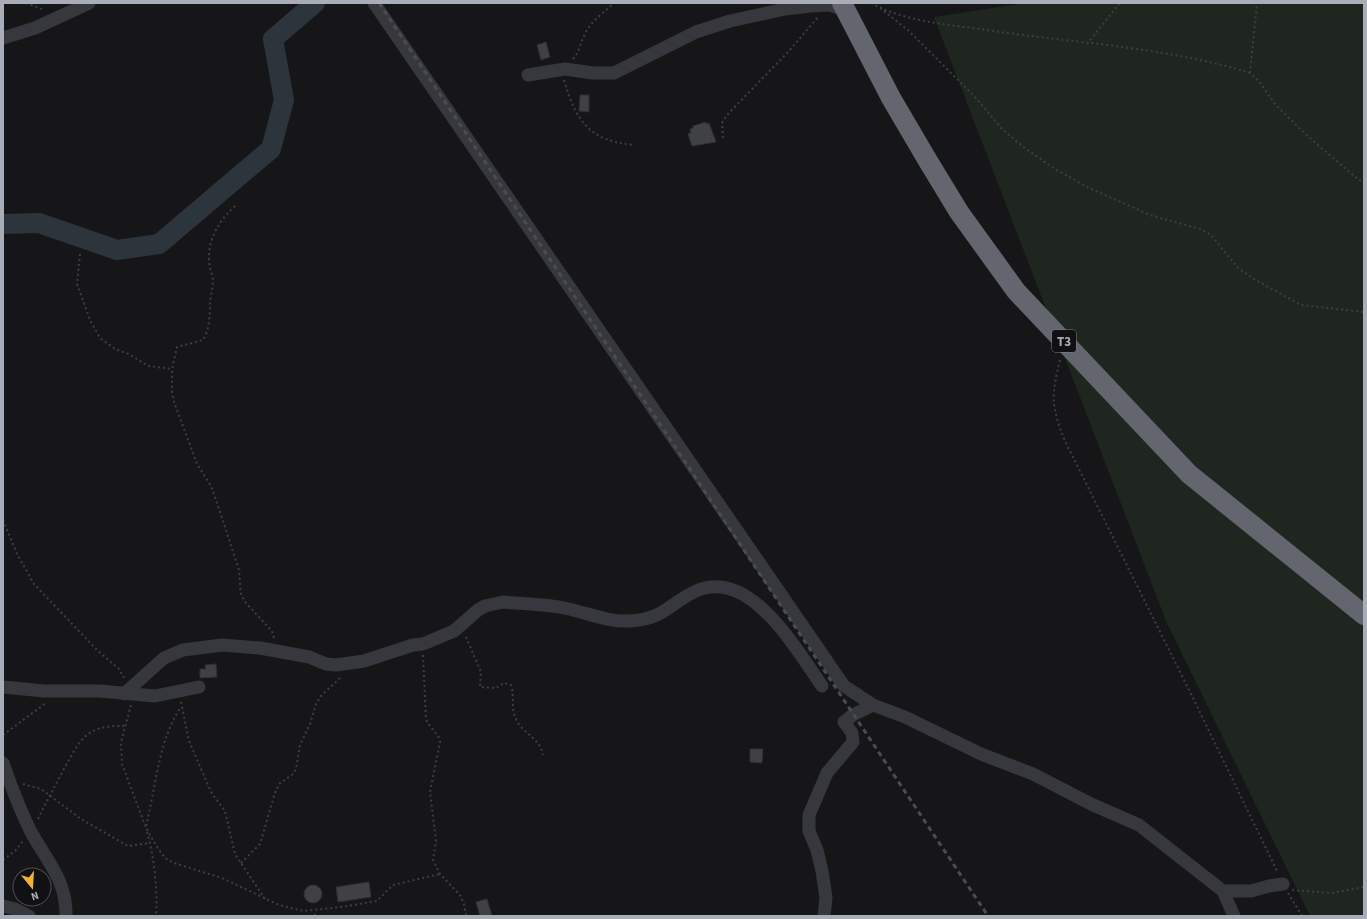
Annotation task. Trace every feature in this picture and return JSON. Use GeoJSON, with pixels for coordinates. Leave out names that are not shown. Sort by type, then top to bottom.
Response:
{"type":"FeatureCollection","features":[{"type":"Feature","properties":{"kind":"highway","name":"T3"},"geometry":{"type":"LineString","coordinates":[[838,6],[959,212],[1016,291],[1189,474],[1364,615]]}},
{"type":"Feature","properties":{"kind":"street"},"geometry":{"type":"LineString","coordinates":[[3,38],[35,28],[89,3]]}},
{"type":"Feature","properties":{"kind":"street"},"geometry":{"type":"LineString","coordinates":[[374,3],[844,686],[873,705],[905,717],[982,754],[1033,774],[1091,804],[1139,825],[1223,891],[1234,916]]}},
{"type":"Feature","properties":{"kind":"street"},"geometry":{"type":"LineString","coordinates":[[528,75],[563,69],[592,73],[614,73],[696,32],[723,23],[785,9],[838,6]]}},
{"type":"Feature","properties":{"kind":"street"},"geometry":{"type":"LineString","coordinates":[[129,692],[164,658],[182,650],[222,645],[274,649],[309,656],[326,664],[336,665],[388,654],[413,645],[424,644],[454,631],[485,606],[503,602],[562,607],[616,621],[635,621],[661,615],[693,592],[712,586],[722,587],[747,597],[768,612],[798,651],[822,686]]}},
{"type":"Feature","properties":{"kind":"street"},"geometry":{"type":"LineString","coordinates":[[3,687],[44,691],[65,690],[129,692],[155,696],[199,687]]}},
{"type":"Feature","properties":{"kind":"street"},"geometry":{"type":"LineString","coordinates":[[824,916],[826,898],[822,871],[817,850],[809,831],[808,815],[827,773],[853,742],[852,733],[844,722],[853,715],[873,705]]}},
{"type":"Feature","properties":{"kind":"street"},"geometry":{"type":"LineString","coordinates":[[3,763],[31,831],[57,874],[65,895],[66,916]]}},
{"type":"Feature","properties":{"kind":"street"},"geometry":{"type":"LineString","coordinates":[[1223,891],[1250,890],[1270,886],[1285,887]]}},
{"type":"Feature","properties":{"kind":"street"},"geometry":{"type":"LineString","coordinates":[[3,906],[15,909],[27,915]]}},
{"type":"Feature","properties":{"kind":"street"},"geometry":{"type":"LineString","coordinates":[[3,913],[27,915]]}},
{"type":"Feature","properties":{"kind":"path"},"geometry":{"type":"LineString","coordinates":[[871,3],[910,31],[974,96],[1002,129],[1055,170],[1089,188],[1150,215],[1200,228],[1212,235],[1238,268],[1252,278],[1301,305],[1364,312]]}},
{"type":"Feature","properties":{"kind":"path"},"geometry":{"type":"LineString","coordinates":[[1087,44],[1120,3]]}},
{"type":"Feature","properties":{"kind":"path"},"geometry":{"type":"LineString","coordinates":[[1250,73],[1257,3]]}},
{"type":"Feature","properties":{"kind":"path"},"geometry":{"type":"LineString","coordinates":[[612,5],[592,23],[584,35],[580,50],[563,69],[568,93],[579,118],[587,127],[606,140],[634,145]]}},
{"type":"Feature","properties":{"kind":"path"},"geometry":{"type":"LineString","coordinates":[[723,138],[722,123],[727,115],[790,50],[838,6]]}},
{"type":"Feature","properties":{"kind":"path"},"geometry":{"type":"LineString","coordinates":[[880,8],[915,20],[1087,44],[1139,49],[1190,58],[1250,73],[1255,77],[1271,100],[1286,115],[1364,184]]}},
{"type":"Feature","properties":{"kind":"path"},"geometry":{"type":"LineString","coordinates":[[235,206],[211,240],[208,258],[213,279],[210,313],[204,339],[177,347],[172,369],[172,392],[174,402],[197,464],[211,486],[239,570],[242,595],[246,603],[272,631],[274,649]]}},
{"type":"Feature","properties":{"kind":"path"},"geometry":{"type":"LineString","coordinates":[[80,254],[77,284],[90,320],[100,338],[115,349],[129,354],[148,366],[172,369]]}},
{"type":"Feature","properties":{"kind":"path"},"geometry":{"type":"LineString","coordinates":[[1064,342],[1053,388],[1052,403],[1056,420],[1285,887],[1302,916]]}},
{"type":"Feature","properties":{"kind":"path"},"geometry":{"type":"LineString","coordinates":[[3,520],[17,554],[34,584],[97,650],[119,669],[129,692],[120,752],[122,764],[146,828],[150,843],[157,902],[156,916]]}},
{"type":"Feature","properties":{"kind":"path"},"geometry":{"type":"LineString","coordinates":[[462,624],[481,672],[480,687],[496,688],[504,684],[511,685],[512,708],[515,718],[521,727],[537,740],[544,755]]}},
{"type":"Feature","properties":{"kind":"path"},"geometry":{"type":"LineString","coordinates":[[424,644],[426,719],[431,730],[440,738],[430,798],[436,841],[433,860],[440,874],[460,895],[464,904],[466,916]]}},
{"type":"Feature","properties":{"kind":"path"},"geometry":{"type":"LineString","coordinates":[[241,863],[260,844],[279,784],[293,774],[296,769],[300,745],[310,724],[316,704],[321,696],[338,680],[351,663]]}},
{"type":"Feature","properties":{"kind":"path"},"geometry":{"type":"LineString","coordinates":[[3,735],[65,690]]}},
{"type":"Feature","properties":{"kind":"path"},"geometry":{"type":"LineString","coordinates":[[182,691],[181,707],[189,741],[211,792],[224,811],[235,854],[266,900]]}},
{"type":"Feature","properties":{"kind":"path"},"geometry":{"type":"LineString","coordinates":[[181,707],[174,718],[158,765],[153,798],[146,828],[157,847],[174,863],[222,878],[266,900],[292,909],[315,910],[377,901],[393,885],[440,874]]}},
{"type":"Feature","properties":{"kind":"path"},"geometry":{"type":"LineString","coordinates":[[3,860],[16,850],[31,831],[76,745],[81,740],[104,727],[124,726]]}},
{"type":"Feature","properties":{"kind":"path"},"geometry":{"type":"LineString","coordinates":[[10,780],[41,789],[81,819],[128,846],[150,843]]}},
{"type":"Feature","properties":{"kind":"path"},"geometry":{"type":"LineString","coordinates":[[1285,887],[1320,893],[1364,887]]}},
{"type":"Feature","properties":{"kind":"path"},"geometry":{"type":"LineString","coordinates":[[315,910],[315,916]]}},
{"type":"Feature","properties":{"kind":"shaded area"},"geometry":{"type":"Polygon","coordinates":[[[1024,3],[1364,3],[1364,916],[1310,916],[1166,621],[934,17],[1024,3]]]}},
{"type":"Feature","properties":{"kind":"building"},"geometry":{"type":"Polygon","coordinates":[[[546,42],[550,57],[541,60],[537,45],[546,42]]]}},
{"type":"Feature","properties":{"kind":"building"},"geometry":{"type":"Polygon","coordinates":[[[580,95],[589,95],[589,112],[579,111],[580,95]]]}},
{"type":"Feature","properties":{"kind":"building"},"geometry":{"type":"Polygon","coordinates":[[[706,122],[706,124],[709,123],[716,142],[692,146],[688,134],[691,133],[690,129],[693,128],[693,126],[706,122]]]}},
{"type":"Feature","properties":{"kind":"building"},"geometry":{"type":"Polygon","coordinates":[[[216,664],[217,677],[200,678],[200,669],[206,669],[205,665],[216,664]]]}},
{"type":"Feature","properties":{"kind":"building"},"geometry":{"type":"Polygon","coordinates":[[[750,749],[763,749],[762,763],[750,762],[750,749]]]}},
{"type":"Feature","properties":{"kind":"building"},"geometry":{"type":"Polygon","coordinates":[[[369,882],[371,897],[338,902],[336,887],[369,882]]]}},
{"type":"Feature","properties":{"kind":"building"},"geometry":{"type":"Polygon","coordinates":[[[309,885],[317,885],[322,890],[320,901],[317,903],[309,903],[304,898],[304,890],[309,885]]]}},
{"type":"Feature","properties":{"kind":"building"},"geometry":{"type":"Polygon","coordinates":[[[487,899],[492,916],[480,916],[476,902],[487,899]]]}},
{"type":"Feature","properties":{"kind":"waterway"},"geometry":{"type":"LineString","coordinates":[[3,224],[39,223],[117,250],[159,244],[271,149],[284,100],[273,39],[315,3]]}},
{"type":"Feature","properties":{"kind":"railway"},"geometry":{"type":"LineString","coordinates":[[379,3],[988,916]]}}]}
